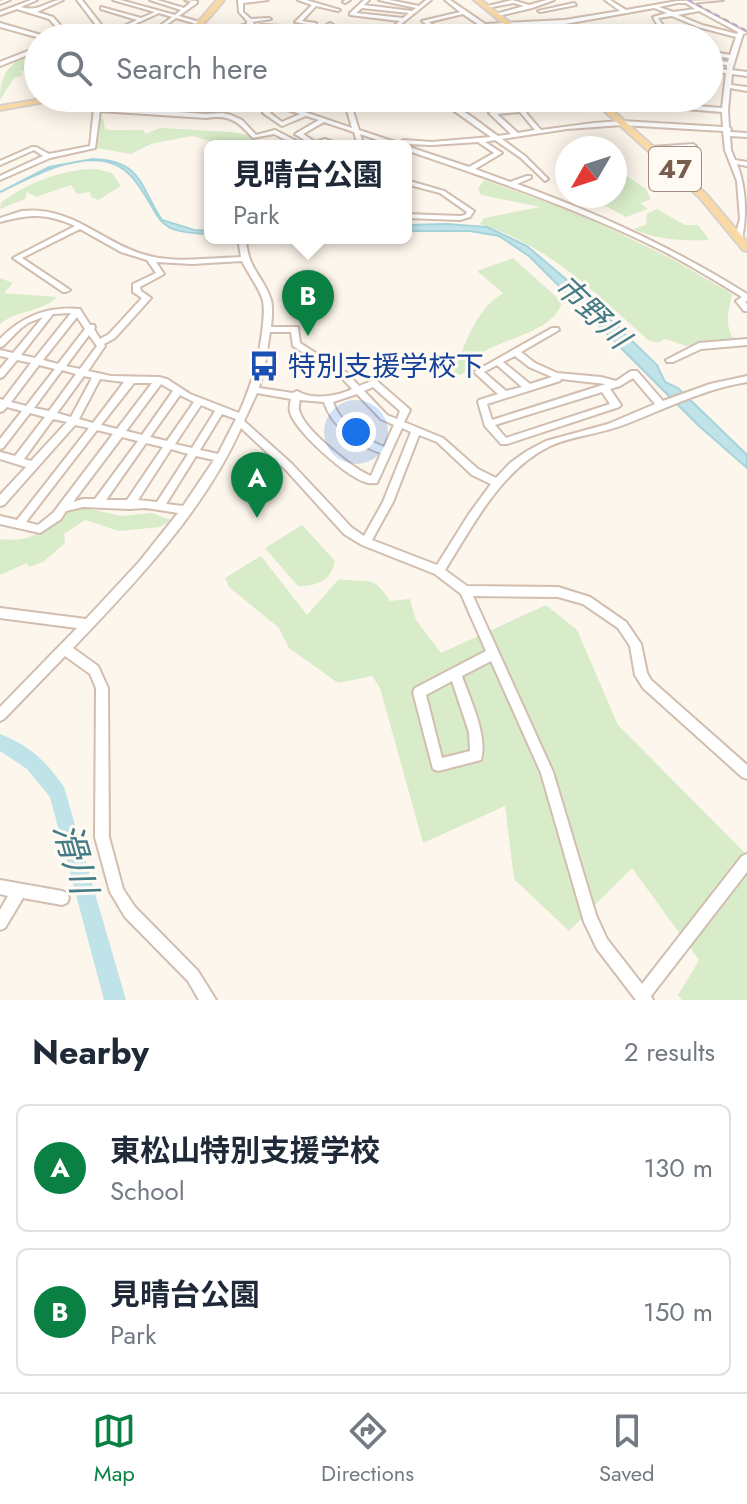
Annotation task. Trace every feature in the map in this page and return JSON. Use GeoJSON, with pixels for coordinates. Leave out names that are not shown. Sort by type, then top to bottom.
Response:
{"type":"FeatureCollection","features":[{"type":"Feature","properties":{"kind":"main road"},"geometry":{"type":"LineString","coordinates":[[200,23],[221,0]]}},
{"type":"Feature","properties":{"kind":"main road"},"geometry":{"type":"LineString","coordinates":[[477,0],[509,24]]}},
{"type":"Feature","properties":{"kind":"main road"},"geometry":{"type":"LineString","coordinates":[[0,108],[24,104]]}},
{"type":"Feature","properties":{"kind":"main road","name":"47"},"geometry":{"type":"LineString","coordinates":[[610,112],[703,196],[747,248]]}},
{"type":"Feature","properties":{"kind":"street"},"geometry":{"type":"LineString","coordinates":[[0,3],[8,0]]}},
{"type":"Feature","properties":{"kind":"street"},"geometry":{"type":"LineString","coordinates":[[0,14],[35,0]]}},
{"type":"Feature","properties":{"kind":"street"},"geometry":{"type":"LineString","coordinates":[[32,12],[61,0]]}},
{"type":"Feature","properties":{"kind":"street"},"geometry":{"type":"LineString","coordinates":[[79,0],[98,23],[122,14]]}},
{"type":"Feature","properties":{"kind":"street"},"geometry":{"type":"LineString","coordinates":[[91,12],[119,0],[176,19],[200,23]]}},
{"type":"Feature","properties":{"kind":"street"},"geometry":{"type":"LineString","coordinates":[[152,0],[186,10]]}},
{"type":"Feature","properties":{"kind":"street"},"geometry":{"type":"LineString","coordinates":[[168,24],[195,2],[187,0]]}},
{"type":"Feature","properties":{"kind":"street"},"geometry":{"type":"LineString","coordinates":[[300,0],[338,10]]}},
{"type":"Feature","properties":{"kind":"street"},"geometry":{"type":"LineString","coordinates":[[367,0],[352,14],[405,20]]}},
{"type":"Feature","properties":{"kind":"street"},"geometry":{"type":"LineString","coordinates":[[376,8],[386,0],[418,7]]}},
{"type":"Feature","properties":{"kind":"street"},"geometry":{"type":"LineString","coordinates":[[400,24],[429,0]]}},
{"type":"Feature","properties":{"kind":"street"},"geometry":{"type":"LineString","coordinates":[[447,0],[479,24]]}},
{"type":"Feature","properties":{"kind":"street"},"geometry":{"type":"LineString","coordinates":[[498,15],[552,0]]}},
{"type":"Feature","properties":{"kind":"street"},"geometry":{"type":"LineString","coordinates":[[607,0],[626,12]]}},
{"type":"Feature","properties":{"kind":"street"},"geometry":{"type":"LineString","coordinates":[[547,24],[686,1],[721,0]]}},
{"type":"Feature","properties":{"kind":"street"},"geometry":{"type":"LineString","coordinates":[[269,19],[250,24],[241,12],[240,1],[274,2]]}},
{"type":"Feature","properties":{"kind":"street"},"geometry":{"type":"LineString","coordinates":[[486,7],[508,1],[530,7]]}},
{"type":"Feature","properties":{"kind":"street"},"geometry":{"type":"LineString","coordinates":[[686,1],[744,30]]}},
{"type":"Feature","properties":{"kind":"street"},"geometry":{"type":"LineString","coordinates":[[393,10],[401,2]]}},
{"type":"Feature","properties":{"kind":"street"},"geometry":{"type":"LineString","coordinates":[[518,11],[524,15],[571,2],[592,16]]}},
{"type":"Feature","properties":{"kind":"street"},"geometry":{"type":"LineString","coordinates":[[698,2],[744,30]]}},
{"type":"Feature","properties":{"kind":"street"},"geometry":{"type":"LineString","coordinates":[[314,5],[298,22],[314,24]]}},
{"type":"Feature","properties":{"kind":"street"},"geometry":{"type":"LineString","coordinates":[[360,6],[411,12]]}},
{"type":"Feature","properties":{"kind":"street"},"geometry":{"type":"LineString","coordinates":[[653,6],[671,14],[717,24]]}},
{"type":"Feature","properties":{"kind":"street"},"geometry":{"type":"LineString","coordinates":[[16,7],[55,20],[57,24]]}},
{"type":"Feature","properties":{"kind":"street"},"geometry":{"type":"LineString","coordinates":[[103,8],[141,20]]}},
{"type":"Feature","properties":{"kind":"street"},"geometry":{"type":"LineString","coordinates":[[659,24],[655,17],[701,9]]}},
{"type":"Feature","properties":{"kind":"street"},"geometry":{"type":"LineString","coordinates":[[429,24],[425,21],[465,12]]}},
{"type":"Feature","properties":{"kind":"street"},"geometry":{"type":"LineString","coordinates":[[132,24],[157,13]]}},
{"type":"Feature","properties":{"kind":"street"},"geometry":{"type":"LineString","coordinates":[[0,25],[24,32]]}},
{"type":"Feature","properties":{"kind":"street"},"geometry":{"type":"LineString","coordinates":[[723,25],[744,30]]}},
{"type":"Feature","properties":{"kind":"street"},"geometry":{"type":"LineString","coordinates":[[739,237],[744,219],[735,162],[728,150],[729,131],[725,110],[733,61],[744,30]]}},
{"type":"Feature","properties":{"kind":"street"},"geometry":{"type":"LineString","coordinates":[[723,64],[733,61],[747,49]]}},
{"type":"Feature","properties":{"kind":"street"},"geometry":{"type":"LineString","coordinates":[[0,64],[24,55]]}},
{"type":"Feature","properties":{"kind":"street"},"geometry":{"type":"LineString","coordinates":[[723,58],[733,61],[747,74]]}},
{"type":"Feature","properties":{"kind":"street"},"geometry":{"type":"LineString","coordinates":[[723,61],[733,61]]}},
{"type":"Feature","properties":{"kind":"street"},"geometry":{"type":"LineString","coordinates":[[728,86],[747,89]]}},
{"type":"Feature","properties":{"kind":"street"},"geometry":{"type":"LineString","coordinates":[[1,175],[48,156],[93,147],[93,112]]}},
{"type":"Feature","properties":{"kind":"street"},"geometry":{"type":"LineString","coordinates":[[159,112],[220,113],[248,125],[255,137],[275,132],[296,140]]}},
{"type":"Feature","properties":{"kind":"street"},"geometry":{"type":"LineString","coordinates":[[266,112],[282,124],[305,114]]}},
{"type":"Feature","properties":{"kind":"street"},"geometry":{"type":"LineString","coordinates":[[299,112],[384,140]]}},
{"type":"Feature","properties":{"kind":"street"},"geometry":{"type":"LineString","coordinates":[[351,112],[360,140]]}},
{"type":"Feature","properties":{"kind":"street"},"geometry":{"type":"LineString","coordinates":[[454,112],[497,139],[545,179]]}},
{"type":"Feature","properties":{"kind":"street"},"geometry":{"type":"LineString","coordinates":[[502,112],[492,113],[517,136]]}},
{"type":"Feature","properties":{"kind":"street"},"geometry":{"type":"LineString","coordinates":[[525,112],[539,131]]}},
{"type":"Feature","properties":{"kind":"street"},"geometry":{"type":"LineString","coordinates":[[682,112],[686,127]]}},
{"type":"Feature","properties":{"kind":"street"},"geometry":{"type":"LineString","coordinates":[[304,140],[298,134],[324,120]]}},
{"type":"Feature","properties":{"kind":"street"},"geometry":{"type":"LineString","coordinates":[[412,143],[440,145],[539,131],[623,124],[686,127],[747,135]]}},
{"type":"Feature","properties":{"kind":"street"},"geometry":{"type":"LineString","coordinates":[[469,170],[499,153],[480,141]]}},
{"type":"Feature","properties":{"kind":"street"},"geometry":{"type":"LineString","coordinates":[[652,149],[693,146],[697,158],[666,161]]}},
{"type":"Feature","properties":{"kind":"street"},"geometry":{"type":"LineString","coordinates":[[0,163],[34,148],[48,156]]}},
{"type":"Feature","properties":{"kind":"street"},"geometry":{"type":"LineString","coordinates":[[412,150],[511,184],[634,234],[747,298]]}},
{"type":"Feature","properties":{"kind":"street"},"geometry":{"type":"LineString","coordinates":[[735,162],[747,164]]}},
{"type":"Feature","properties":{"kind":"street"},"geometry":{"type":"LineString","coordinates":[[511,184],[529,177]]}},
{"type":"Feature","properties":{"kind":"street"},"geometry":{"type":"LineString","coordinates":[[412,184],[442,192],[471,211],[468,216],[460,218],[412,216]]}},
{"type":"Feature","properties":{"kind":"street"},"geometry":{"type":"LineString","coordinates":[[0,220],[21,213],[47,212],[81,226],[126,251],[150,259],[242,259]]}},
{"type":"Feature","properties":{"kind":"street"},"geometry":{"type":"LineString","coordinates":[[66,290],[17,258],[81,226]]}},
{"type":"Feature","properties":{"kind":"street"},"geometry":{"type":"LineString","coordinates":[[0,715],[187,511],[240,420],[254,390],[266,330],[268,300],[242,259],[241,244]]}},
{"type":"Feature","properties":{"kind":"street"},"geometry":{"type":"LineString","coordinates":[[100,342],[112,336],[147,298],[137,292],[136,286],[160,274],[150,259]]}},
{"type":"Feature","properties":{"kind":"street"},"geometry":{"type":"LineString","coordinates":[[747,298],[740,301],[747,309]]}},
{"type":"Feature","properties":{"kind":"street"},"geometry":{"type":"LineString","coordinates":[[0,375],[52,310]]}},
{"type":"Feature","properties":{"kind":"street"},"geometry":{"type":"LineString","coordinates":[[0,344],[4,334],[18,323],[52,310],[77,311],[91,327],[101,346],[18,460]]}},
{"type":"Feature","properties":{"kind":"street"},"geometry":{"type":"LineString","coordinates":[[2,405],[77,311]]}},
{"type":"Feature","properties":{"kind":"street"},"geometry":{"type":"LineString","coordinates":[[0,446],[91,327]]}},
{"type":"Feature","properties":{"kind":"street"},"geometry":{"type":"LineString","coordinates":[[266,330],[294,328],[296,344],[339,371],[384,417],[398,426],[440,440],[475,472],[497,483]]}},
{"type":"Feature","properties":{"kind":"street"},"geometry":{"type":"LineString","coordinates":[[505,395],[478,372],[555,330]]}},
{"type":"Feature","properties":{"kind":"street"},"geometry":{"type":"LineString","coordinates":[[670,360],[699,346],[747,342]]}},
{"type":"Feature","properties":{"kind":"street"},"geometry":{"type":"LineString","coordinates":[[0,353],[98,375],[159,380],[221,409],[240,420],[289,467],[335,520],[366,542],[439,571],[465,591],[547,772],[589,917],[602,944],[643,998],[747,861]]}},
{"type":"Feature","properties":{"kind":"street"},"geometry":{"type":"LineString","coordinates":[[517,353],[537,369],[557,379]]}},
{"type":"Feature","properties":{"kind":"street"},"geometry":{"type":"LineString","coordinates":[[498,362],[529,388]]}},
{"type":"Feature","properties":{"kind":"street"},"geometry":{"type":"LineString","coordinates":[[489,424],[617,384],[634,373],[662,403]]}},
{"type":"Feature","properties":{"kind":"street"},"geometry":{"type":"LineString","coordinates":[[0,502],[74,420],[98,375]]}},
{"type":"Feature","properties":{"kind":"street"},"geometry":{"type":"LineString","coordinates":[[604,388],[616,405],[504,442],[489,424],[482,402],[557,379],[590,376],[617,384]]}},
{"type":"Feature","properties":{"kind":"street"},"geometry":{"type":"LineString","coordinates":[[439,571],[497,483],[521,459],[546,444],[585,430],[620,423],[695,390],[747,379]]}},
{"type":"Feature","properties":{"kind":"street"},"geometry":{"type":"LineString","coordinates":[[19,524],[131,380]]}},
{"type":"Feature","properties":{"kind":"street"},"geometry":{"type":"LineString","coordinates":[[0,520],[40,529],[64,508],[159,380]]}},
{"type":"Feature","properties":{"kind":"street"},"geometry":{"type":"LineString","coordinates":[[254,390],[297,394],[328,399],[374,383],[405,409],[374,480],[359,478],[295,412],[297,394]]}},
{"type":"Feature","properties":{"kind":"street"},"geometry":{"type":"LineString","coordinates":[[98,503],[179,390]]}},
{"type":"Feature","properties":{"kind":"street"},"geometry":{"type":"LineString","coordinates":[[328,399],[330,409],[360,441],[387,451]]}},
{"type":"Feature","properties":{"kind":"street"},"geometry":{"type":"LineString","coordinates":[[129,505],[199,401]]}},
{"type":"Feature","properties":{"kind":"street"},"geometry":{"type":"LineString","coordinates":[[2,405],[74,420],[218,458]]}},
{"type":"Feature","properties":{"kind":"street"},"geometry":{"type":"LineString","coordinates":[[161,504],[221,409]]}},
{"type":"Feature","properties":{"kind":"street"},"geometry":{"type":"LineString","coordinates":[[366,542],[388,502],[416,431]]}},
{"type":"Feature","properties":{"kind":"street"},"geometry":{"type":"LineString","coordinates":[[0,455],[34,466]]}},
{"type":"Feature","properties":{"kind":"street"},"geometry":{"type":"LineString","coordinates":[[64,508],[98,503],[161,504],[187,511]]}},
{"type":"Feature","properties":{"kind":"street"},"geometry":{"type":"LineString","coordinates":[[465,591],[558,592],[571,594],[600,609],[630,632],[647,684],[747,773]]}},
{"type":"Feature","properties":{"kind":"street"},"geometry":{"type":"LineString","coordinates":[[0,613],[86,624]]}},
{"type":"Feature","properties":{"kind":"street"},"geometry":{"type":"LineString","coordinates":[[64,648],[94,670],[102,688],[102,837],[117,892],[130,912],[193,976],[208,1000]]}},
{"type":"Feature","properties":{"kind":"street"},"geometry":{"type":"LineString","coordinates":[[456,675],[475,732],[477,756],[438,765],[419,692],[494,653]]}},
{"type":"Feature","properties":{"kind":"street"},"geometry":{"type":"LineString","coordinates":[[0,887],[18,893],[62,898]]}},
{"type":"Feature","properties":{"kind":"street"},"geometry":{"type":"LineString","coordinates":[[0,923],[18,893]]}},
{"type":"Feature","properties":{"kind":"green space"},"geometry":{"type":"Polygon","coordinates":[[[22,58],[24,72],[19,71],[23,75],[14,78],[0,100],[5,74],[22,58]]]}},
{"type":"Feature","properties":{"kind":"green space"},"geometry":{"type":"Polygon","coordinates":[[[103,118],[105,129],[110,130],[143,130],[146,134],[160,128],[231,132],[249,135],[254,140],[206,140],[192,136],[151,144],[131,154],[96,148],[98,121],[103,118]]]}},
{"type":"Feature","properties":{"kind":"green space"},"geometry":{"type":"Polygon","coordinates":[[[97,169],[112,173],[121,186],[98,200],[91,197],[90,192],[77,194],[71,185],[36,197],[27,192],[25,199],[0,209],[1,203],[34,183],[71,171],[97,169]]]}},
{"type":"Feature","properties":{"kind":"green space"},"geometry":{"type":"Polygon","coordinates":[[[627,176],[646,189],[651,199],[640,203],[648,209],[626,217],[610,208],[627,208],[627,176]]]}},
{"type":"Feature","properties":{"kind":"green space"},"geometry":{"type":"Polygon","coordinates":[[[484,180],[555,205],[555,208],[580,214],[672,259],[732,294],[728,323],[735,341],[687,346],[665,339],[658,343],[648,340],[590,288],[550,258],[505,233],[480,224],[484,218],[540,207],[481,195],[478,189],[484,180]]]}},
{"type":"Feature","properties":{"kind":"green space"},"geometry":{"type":"Polygon","coordinates":[[[657,209],[685,225],[698,225],[709,240],[670,239],[633,229],[646,225],[647,214],[657,209]]]}},
{"type":"Feature","properties":{"kind":"green space"},"geometry":{"type":"Polygon","coordinates":[[[513,258],[562,302],[555,315],[544,324],[483,352],[460,375],[454,372],[472,328],[485,308],[503,293],[477,271],[513,258]]]}},
{"type":"Feature","properties":{"kind":"green space"},"geometry":{"type":"Polygon","coordinates":[[[0,278],[13,283],[4,293],[57,297],[44,306],[0,324],[0,278]]]}},
{"type":"Feature","properties":{"kind":"green space"},"geometry":{"type":"Polygon","coordinates":[[[81,507],[122,516],[152,513],[171,520],[160,527],[119,531],[85,520],[64,534],[65,543],[43,562],[29,567],[27,563],[0,575],[0,539],[28,538],[58,516],[81,507]]]}},
{"type":"Feature","properties":{"kind":"green space"},"geometry":{"type":"Polygon","coordinates":[[[302,525],[335,561],[327,578],[311,585],[298,586],[265,548],[302,525]]]}},
{"type":"Feature","properties":{"kind":"green space"},"geometry":{"type":"Polygon","coordinates":[[[261,556],[307,615],[339,579],[374,583],[390,601],[410,599],[416,620],[441,653],[546,605],[577,630],[618,725],[747,855],[747,1000],[682,1000],[678,995],[699,960],[632,868],[569,931],[514,879],[505,806],[423,843],[380,688],[372,676],[338,683],[289,648],[279,628],[229,587],[225,578],[261,556]]]}},
{"type":"Feature","properties":{"kind":"water"},"geometry":{"type":"Polygon","coordinates":[[[93,159],[109,161],[131,170],[162,220],[204,231],[204,234],[169,227],[162,222],[123,168],[89,160],[75,162],[93,159]]]}},
{"type":"Feature","properties":{"kind":"water"},"geometry":{"type":"Polygon","coordinates":[[[69,163],[33,176],[0,192],[49,167],[69,163]]]}},
{"type":"Feature","properties":{"kind":"water","name":"市野川"},"geometry":{"type":"Polygon","coordinates":[[[412,225],[487,227],[527,246],[588,298],[657,365],[665,382],[678,388],[747,455],[747,468],[698,425],[529,256],[499,236],[470,231],[412,231],[412,225]]]}},
{"type":"Feature","properties":{"kind":"waterway","name":"滑川"},"geometry":{"type":"LineString","coordinates":[[0,742],[34,763],[58,793],[115,1000]]}},
{"type":"Feature","properties":{"kind":"railway"},"geometry":{"type":"LineString","coordinates":[[688,0],[747,31]]}},
{"type":"Feature","properties":{"kind":"place","name":"見晴台公園"},"geometry":{"type":"Point","coordinates":[308,336]}},
{"type":"Feature","properties":{"kind":"place","name":"特別支援学校下"},"geometry":{"type":"Point","coordinates":[264,366]}},
{"type":"Feature","properties":{"kind":"place","name":"東松山特別支援学校"},"geometry":{"type":"Point","coordinates":[257,518]}}]}
